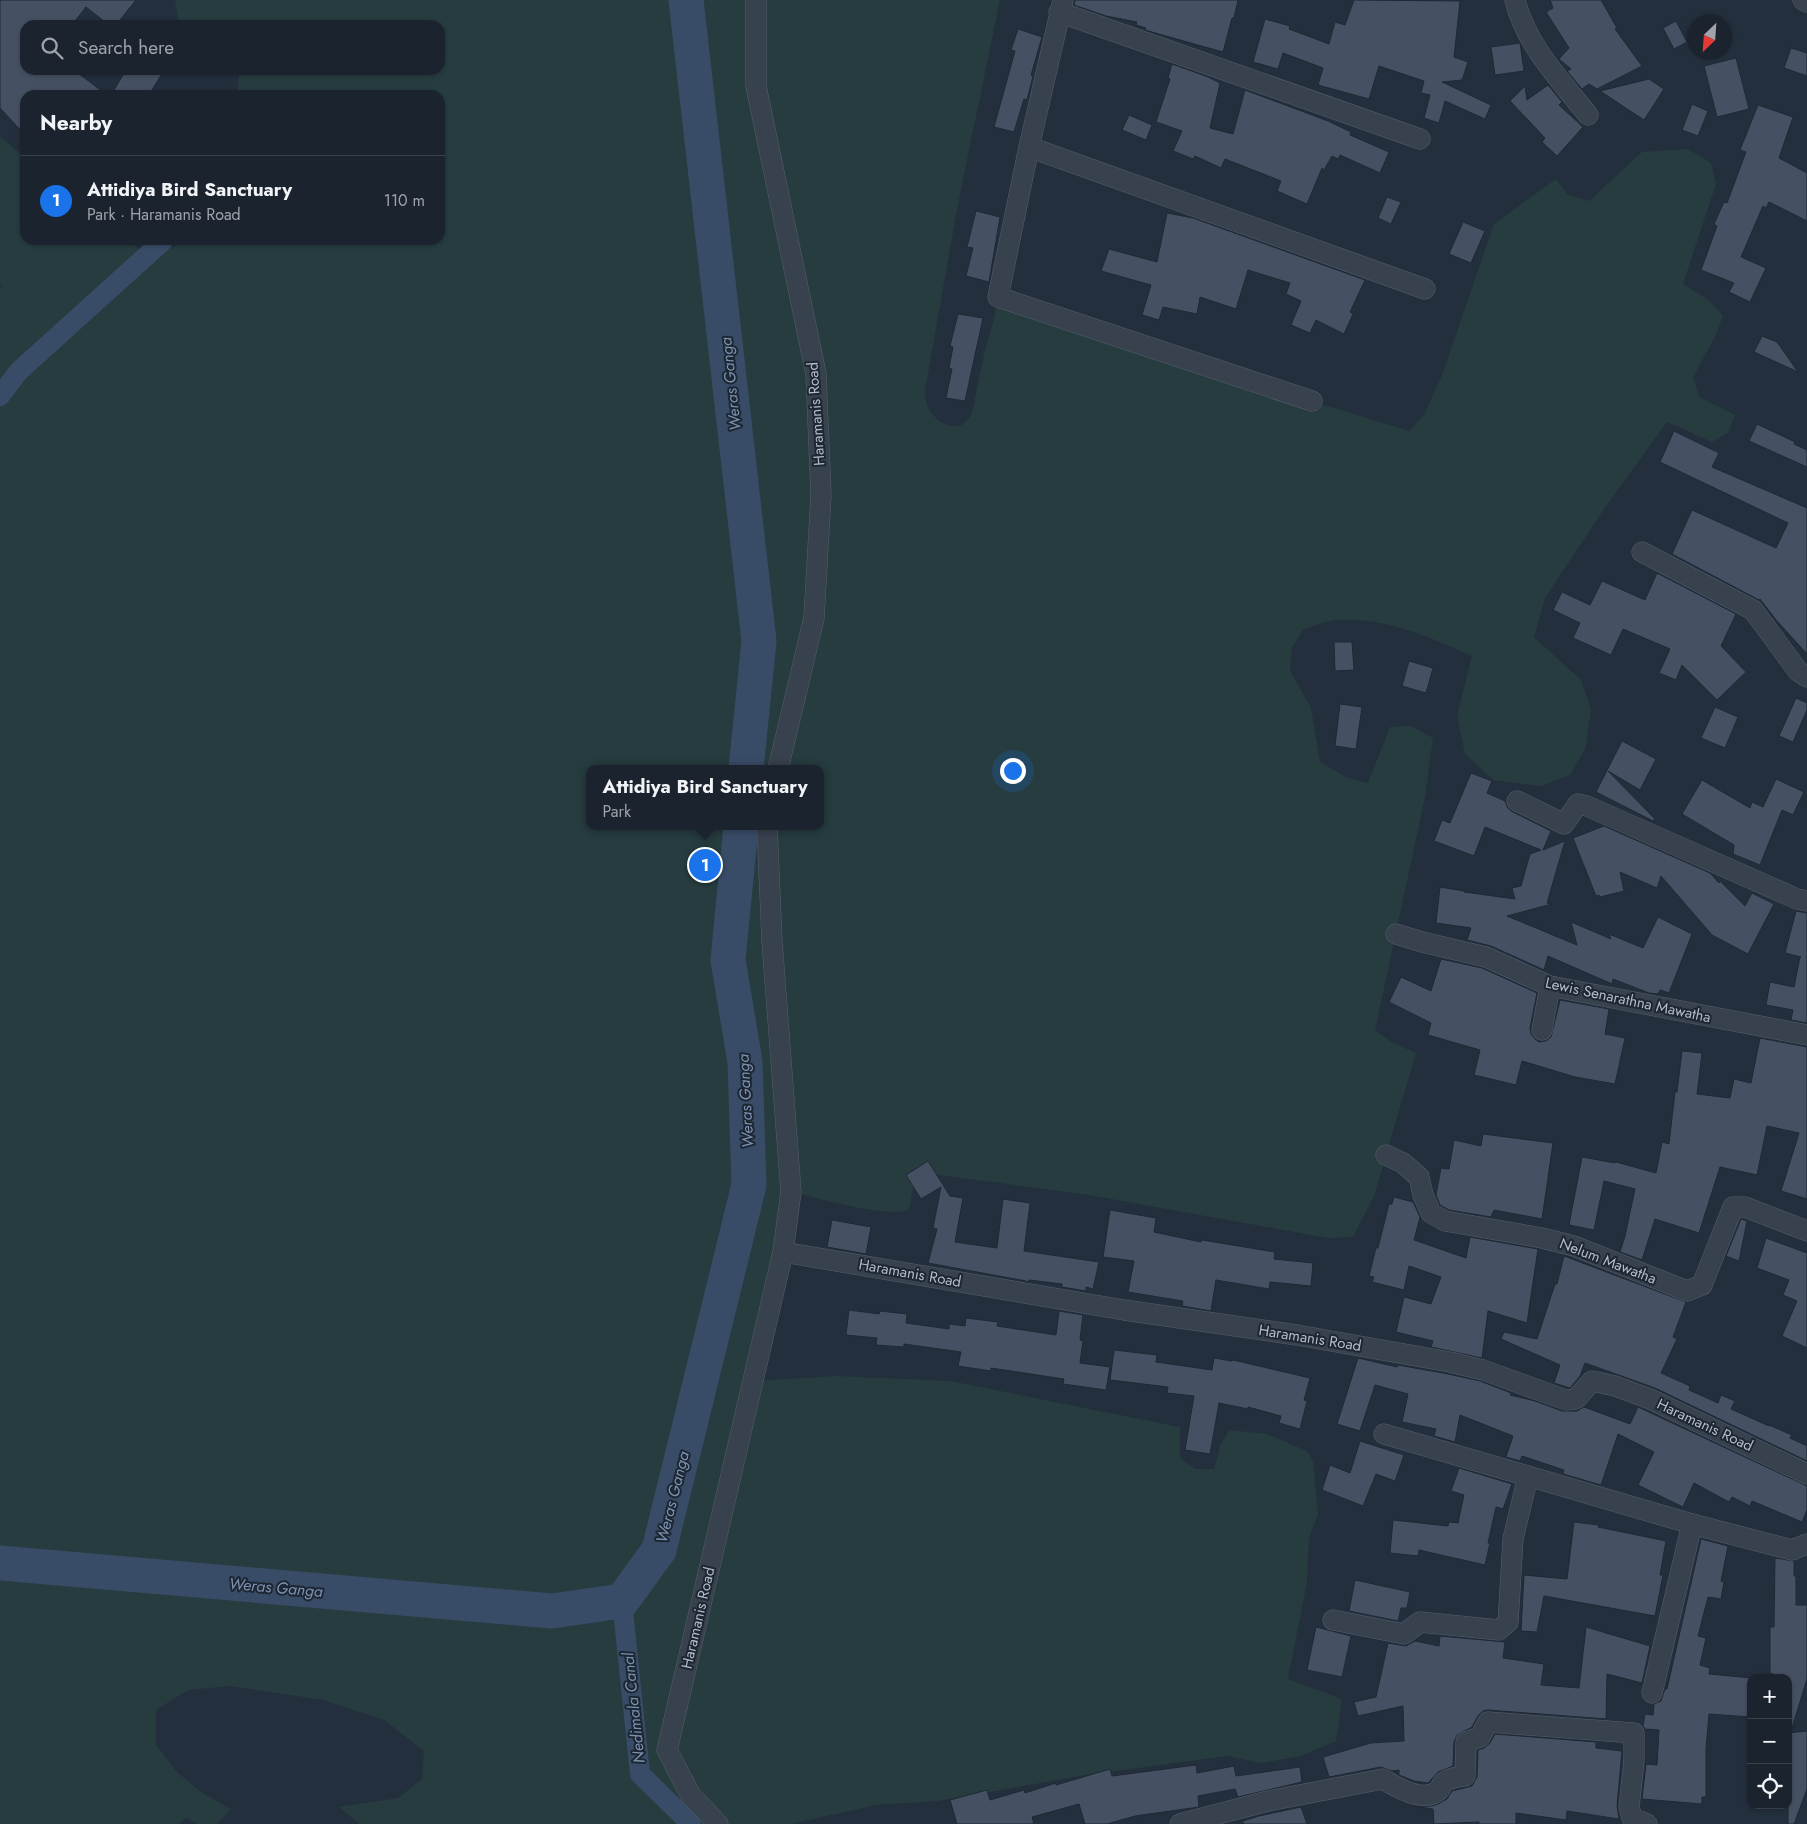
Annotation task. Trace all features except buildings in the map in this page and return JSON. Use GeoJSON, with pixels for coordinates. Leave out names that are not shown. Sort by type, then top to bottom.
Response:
{"type":"FeatureCollection","features":[{"type":"Feature","properties":{"kind":"street","name":"Haramanis Road"},"geometry":{"type":"LineString","coordinates":[[756,0],[756,86],[816,374],[821,494],[814,618],[779,765]]}},
{"type":"Feature","properties":{"kind":"street"},"geometry":{"type":"LineString","coordinates":[[1515,0],[1517,10],[1538,52],[1588,115]]}},
{"type":"Feature","properties":{"kind":"street"},"geometry":{"type":"LineString","coordinates":[[1803,0],[1807,2]]}},
{"type":"Feature","properties":{"kind":"street"},"geometry":{"type":"LineString","coordinates":[[1312,401],[998,297],[1061,6],[1420,140]]}},
{"type":"Feature","properties":{"kind":"street"},"geometry":{"type":"LineString","coordinates":[[1029,147],[1425,289]]}},
{"type":"Feature","properties":{"kind":"street"},"geometry":{"type":"LineString","coordinates":[[1642,552],[1753,610],[1798,671],[1807,676]]}},
{"type":"Feature","properties":{"kind":"street"},"geometry":{"type":"LineString","coordinates":[[1517,801],[1564,824],[1578,804],[1587,806],[1797,899],[1807,901]]}},
{"type":"Feature","properties":{"kind":"street","name":"Haramanis Road"},"geometry":{"type":"LineString","coordinates":[[718,1824],[692,1796],[667,1750],[784,1252],[791,1192],[773,951],[767,830]]}},
{"type":"Feature","properties":{"kind":"street","name":"Lewis Senarathna Mawatha"},"geometry":{"type":"LineString","coordinates":[[1396,934],[1486,957],[1550,986],[1807,1035]]}},
{"type":"Feature","properties":{"kind":"street"},"geometry":{"type":"LineString","coordinates":[[1542,1030],[1550,986]]}},
{"type":"Feature","properties":{"kind":"street","name":"Nelum Mawatha"},"geometry":{"type":"LineString","coordinates":[[1386,1155],[1403,1163],[1419,1177],[1423,1195],[1431,1213],[1445,1221],[1542,1238],[1574,1246],[1687,1291],[1702,1285],[1733,1208],[1745,1207],[1807,1231]]}},
{"type":"Feature","properties":{"kind":"street","name":"Haramanis Road"},"geometry":{"type":"LineString","coordinates":[[784,1252],[1124,1310],[1298,1335],[1450,1362],[1483,1370],[1566,1400],[1576,1399],[1592,1381],[1615,1386],[1650,1399],[1807,1474]]}},
{"type":"Feature","properties":{"kind":"street"},"geometry":{"type":"LineString","coordinates":[[1384,1434],[1692,1524],[1792,1550],[1807,1544]]}},
{"type":"Feature","properties":{"kind":"street"},"geometry":{"type":"LineString","coordinates":[[1333,1620],[1404,1634],[1420,1622],[1499,1630],[1508,1622],[1513,1539],[1528,1476]]}},
{"type":"Feature","properties":{"kind":"street"},"geometry":{"type":"LineString","coordinates":[[1652,1693],[1692,1524]]}},
{"type":"Feature","properties":{"kind":"street"},"geometry":{"type":"LineString","coordinates":[[1180,1824],[1268,1801],[1383,1779],[1400,1789],[1416,1795],[1432,1795],[1440,1790],[1445,1782],[1458,1776],[1465,1776],[1466,1742],[1480,1737],[1488,1722],[1634,1733],[1634,1761],[1629,1807],[1632,1818],[1647,1824]]}},
{"type":"Feature","properties":{"kind":"green space"},"geometry":{"type":"Polygon","coordinates":[[[175,0],[1000,0],[958,204],[925,391],[926,404],[930,411],[944,424],[953,426],[963,424],[972,413],[998,297],[1312,401],[1409,431],[1424,415],[1442,375],[1494,224],[1556,179],[1567,194],[1589,201],[1642,152],[1688,149],[1711,163],[1716,184],[1683,284],[1709,300],[1723,316],[1715,337],[1693,377],[1699,397],[1735,415],[1728,433],[1712,442],[1667,422],[1604,509],[1545,598],[1534,637],[1581,680],[1591,709],[1585,749],[1570,775],[1541,786],[1493,780],[1465,754],[1457,715],[1472,656],[1407,630],[1390,625],[1356,620],[1330,621],[1304,629],[1292,647],[1290,670],[1311,708],[1320,762],[1346,777],[1368,783],[1390,727],[1411,726],[1433,738],[1425,797],[1375,1030],[1393,1043],[1416,1053],[1374,1196],[1353,1237],[1328,1238],[1089,1195],[916,1172],[909,1210],[898,1212],[868,1209],[791,1192],[753,1381],[837,1376],[950,1381],[1180,1427],[1180,1458],[1195,1469],[1214,1469],[1220,1446],[1229,1430],[1267,1434],[1307,1451],[1313,1461],[1318,1514],[1309,1538],[1307,1582],[1288,1679],[1342,1699],[1336,1741],[1301,1756],[1262,1763],[1227,1756],[1086,1775],[938,1801],[876,1805],[791,1824],[359,1824],[339,1807],[398,1798],[422,1779],[424,1751],[384,1720],[323,1700],[230,1686],[188,1690],[156,1710],[156,1745],[177,1772],[201,1792],[231,1809],[217,1824],[198,1824],[186,1818],[179,1824],[0,1824],[0,289],[2,287],[0,286],[0,137],[20,153],[20,245],[134,245],[153,260],[176,245],[445,245],[445,90],[238,90],[239,75],[445,75],[445,20],[178,20],[175,0]]]}},
{"type":"Feature","properties":{"kind":"waterway","name":"Weras Ganga"},"geometry":{"type":"LineString","coordinates":[[686,0],[759,641],[746,765]]}},
{"type":"Feature","properties":{"kind":"waterway"},"geometry":{"type":"LineString","coordinates":[[0,396],[19,371],[158,245]]}},
{"type":"Feature","properties":{"kind":"waterway","name":"Weras Ganga"},"geometry":{"type":"LineString","coordinates":[[0,1563],[552,1611],[622,1601],[659,1550],[749,1185],[745,1062],[728,960],[741,830]]}},
{"type":"Feature","properties":{"kind":"waterway","name":"Nedimala Canal"},"geometry":{"type":"LineString","coordinates":[[622,1601],[640,1774],[691,1824]]}},
{"type":"Feature","properties":{"kind":"place","name":"Attidiya Bird Sanctuary"},"geometry":{"type":"Point","coordinates":[705,865]}}]}
